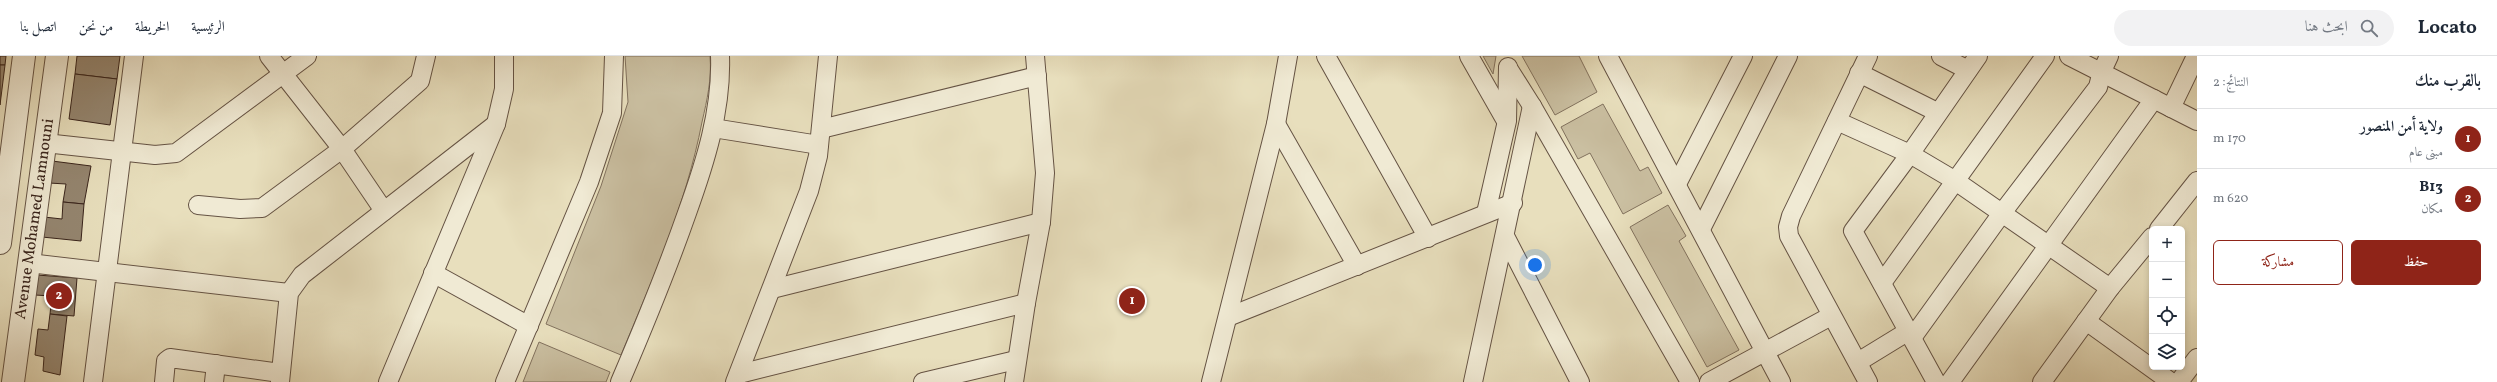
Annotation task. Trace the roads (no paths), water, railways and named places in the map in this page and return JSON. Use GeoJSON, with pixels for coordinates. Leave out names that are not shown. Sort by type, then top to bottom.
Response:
{"type":"FeatureCollection","features":[{"type":"Feature","properties":{"kind":"street","name":"Avenue Mohamed Lamnouni"},"geometry":{"type":"LineString","coordinates":[[0,243],[6,140],[24,56]]}},
{"type":"Feature","properties":{"kind":"street","name":"Avenue Mohamed Lamnouni"},"geometry":{"type":"LineString","coordinates":[[13,382],[57,56]]}},
{"type":"Feature","properties":{"kind":"street"},"geometry":{"type":"LineString","coordinates":[[93,382],[134,56]]}},
{"type":"Feature","properties":{"kind":"street"},"geometry":{"type":"LineString","coordinates":[[269,56],[342,149],[384,212]]}},
{"type":"Feature","properties":{"kind":"street"},"geometry":{"type":"LineString","coordinates":[[45,143],[166,156],[176,152],[307,56]]}},
{"type":"Feature","properties":{"kind":"street"},"geometry":{"type":"LineString","coordinates":[[198,205],[240,210],[262,208],[342,149],[420,81],[426,56]]}},
{"type":"Feature","properties":{"kind":"street"},"geometry":{"type":"LineString","coordinates":[[388,382],[496,124],[504,89],[504,56]]}},
{"type":"Feature","properties":{"kind":"street"},"geometry":{"type":"LineString","coordinates":[[505,382],[589,182],[612,113],[614,56]]}},
{"type":"Feature","properties":{"kind":"street"},"geometry":{"type":"LineString","coordinates":[[620,382],[676,245],[703,169],[713,128],[721,73],[720,56]]}},
{"type":"Feature","properties":{"kind":"street"},"geometry":{"type":"LineString","coordinates":[[737,378],[809,191],[820,137],[828,56]]}},
{"type":"Feature","properties":{"kind":"street"},"geometry":{"type":"LineString","coordinates":[[1014,382],[1016,360],[1042,222],[1045,173],[1035,56]]}},
{"type":"Feature","properties":{"kind":"street"},"geometry":{"type":"LineString","coordinates":[[1211,382],[1276,124],[1288,56]]}},
{"type":"Feature","properties":{"kind":"street"},"geometry":{"type":"LineString","coordinates":[[1326,56],[1428,238]]}},
{"type":"Feature","properties":{"kind":"street"},"geometry":{"type":"LineString","coordinates":[[1468,56],[1507,121]]}},
{"type":"Feature","properties":{"kind":"street"},"geometry":{"type":"LineString","coordinates":[[1608,56],[1781,382]]}},
{"type":"Feature","properties":{"kind":"street"},"geometry":{"type":"LineString","coordinates":[[1677,184],[1742,56]]}},
{"type":"Feature","properties":{"kind":"street"},"geometry":{"type":"LineString","coordinates":[[1701,229],[1788,56]]}},
{"type":"Feature","properties":{"kind":"street"},"geometry":{"type":"LineString","coordinates":[[1868,56],[1791,216],[1788,227],[1789,236],[1868,382]]}},
{"type":"Feature","properties":{"kind":"street"},"geometry":{"type":"LineString","coordinates":[[1936,382],[1853,231],[1910,154],[1937,112],[1973,63],[1941,56]]}},
{"type":"Feature","properties":{"kind":"street"},"geometry":{"type":"LineString","coordinates":[[1882,283],[1954,180],[2045,56]]}},
{"type":"Feature","properties":{"kind":"street"},"geometry":{"type":"LineString","coordinates":[[2070,56],[2105,64],[2154,99],[2197,121]]}},
{"type":"Feature","properties":{"kind":"street"},"geometry":{"type":"LineString","coordinates":[[2171,108],[2196,56]]}},
{"type":"Feature","properties":{"kind":"street"},"geometry":{"type":"LineString","coordinates":[[1486,213],[1507,121],[1509,62]]}},
{"type":"Feature","properties":{"kind":"street"},"geometry":{"type":"LineString","coordinates":[[1509,62],[1532,106],[1690,382]]}},
{"type":"Feature","properties":{"kind":"street"},"geometry":{"type":"LineString","coordinates":[[1858,362],[1910,335],[2098,87],[2105,64]]}},
{"type":"Feature","properties":{"kind":"street"},"geometry":{"type":"LineString","coordinates":[[1860,73],[1937,112]]}},
{"type":"Feature","properties":{"kind":"street"},"geometry":{"type":"LineString","coordinates":[[713,128],[820,137],[1037,76]]}},
{"type":"Feature","properties":{"kind":"street"},"geometry":{"type":"LineString","coordinates":[[1950,382],[2154,99]]}},
{"type":"Feature","properties":{"kind":"street"},"geometry":{"type":"LineString","coordinates":[[1473,382],[1506,238],[1532,106]]}},
{"type":"Feature","properties":{"kind":"street"},"geometry":{"type":"LineString","coordinates":[[1837,121],[1910,154],[1954,180],[2110,288]]}},
{"type":"Feature","properties":{"kind":"street"},"geometry":{"type":"LineString","coordinates":[[164,382],[166,361],[170,358],[216,364],[280,377],[289,293],[302,275],[496,124]]}},
{"type":"Feature","properties":{"kind":"street"},"geometry":{"type":"LineString","coordinates":[[1276,124],[1357,266]]}},
{"type":"Feature","properties":{"kind":"street"},"geometry":{"type":"LineString","coordinates":[[2162,226],[2194,191]]}},
{"type":"Feature","properties":{"kind":"street"},"geometry":{"type":"LineString","coordinates":[[1228,317],[1513,203]]}},
{"type":"Feature","properties":{"kind":"street"},"geometry":{"type":"LineString","coordinates":[[772,289],[1042,222]]}},
{"type":"Feature","properties":{"kind":"street"},"geometry":{"type":"LineString","coordinates":[[1506,238],[1580,382]]}},
{"type":"Feature","properties":{"kind":"street"},"geometry":{"type":"LineString","coordinates":[[2042,382],[2110,288],[2149,241]]}},
{"type":"Feature","properties":{"kind":"street"},"geometry":{"type":"LineString","coordinates":[[29,263],[289,293]]}},
{"type":"Feature","properties":{"kind":"street"},"geometry":{"type":"LineString","coordinates":[[434,273],[529,326]]}},
{"type":"Feature","properties":{"kind":"street"},"geometry":{"type":"LineString","coordinates":[[737,378],[1026,303]]}},
{"type":"Feature","properties":{"kind":"street"},"geometry":{"type":"LineString","coordinates":[[1709,382],[1831,316]]}},
{"type":"Feature","properties":{"kind":"street"},"geometry":{"type":"LineString","coordinates":[[2086,321],[2171,382]]}},
{"type":"Feature","properties":{"kind":"street"},"geometry":{"type":"LineString","coordinates":[[2179,382],[2197,358]]}},
{"type":"Feature","properties":{"kind":"street"},"geometry":{"type":"LineString","coordinates":[[923,382],[1016,360]]}},
{"type":"Feature","properties":{"kind":"street"},"geometry":{"type":"LineString","coordinates":[[214,382],[216,364]]}},
{"type":"Feature","properties":{"kind":"place","name":"B13"},"geometry":{"type":"Point","coordinates":[59,296]}},
{"type":"Feature","properties":{"kind":"place","name":"ولاية أمن المنصور"},"geometry":{"type":"Point","coordinates":[1132,301]}}]}
